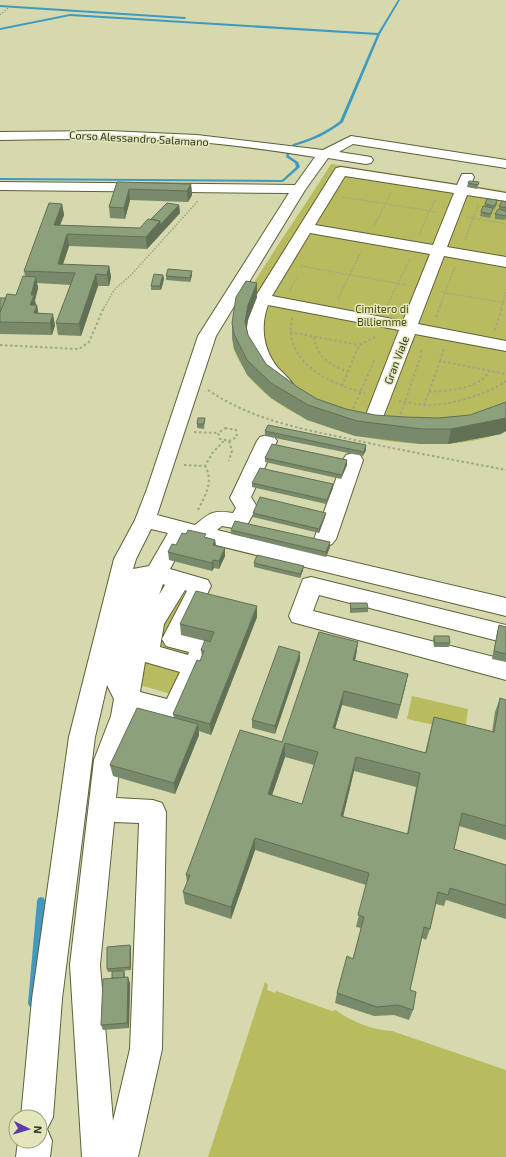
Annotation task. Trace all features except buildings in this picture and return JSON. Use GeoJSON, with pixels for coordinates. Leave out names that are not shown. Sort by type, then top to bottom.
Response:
{"type":"FeatureCollection","features":[{"type":"Feature","properties":{"kind":"street","name":"Corso Alessandro Salamano"},"geometry":{"type":"LineString","coordinates":[[0,136],[75,134],[174,137],[323,154],[377,162]]}},
{"type":"Feature","properties":{"kind":"street"},"geometry":{"type":"LineString","coordinates":[[38,1109],[47,999],[82,737],[125,559],[145,520],[166,464],[207,336],[299,189],[321,160],[323,154],[351,140],[506,164]]}},
{"type":"Feature","properties":{"kind":"street"},"geometry":{"type":"LineString","coordinates":[[296,394],[280,381],[265,363],[257,344],[255,319],[262,299],[341,171],[470,181]]}},
{"type":"Feature","properties":{"kind":"street"},"geometry":{"type":"LineString","coordinates":[[452,174],[506,197]]}},
{"type":"Feature","properties":{"kind":"street","name":"Gran Viale"},"geometry":{"type":"LineString","coordinates":[[396,427],[364,423],[408,327],[453,215],[470,181]]}},
{"type":"Feature","properties":{"kind":"street"},"geometry":{"type":"LineString","coordinates":[[0,186],[299,189]]}},
{"type":"Feature","properties":{"kind":"street"},"geometry":{"type":"LineString","coordinates":[[307,228],[506,262]]}},
{"type":"Feature","properties":{"kind":"street"},"geometry":{"type":"LineString","coordinates":[[262,299],[498,344]]}},
{"type":"Feature","properties":{"kind":"street"},"geometry":{"type":"LineString","coordinates":[[194,666],[147,653],[153,622],[168,577],[189,531],[218,518],[239,522],[246,507],[240,498],[267,441]]}},
{"type":"Feature","properties":{"kind":"street"},"geometry":{"type":"LineString","coordinates":[[325,539],[353,460]]}},
{"type":"Feature","properties":{"kind":"street"},"geometry":{"type":"LineString","coordinates":[[145,520],[506,607]]}},
{"type":"Feature","properties":{"kind":"street"},"geometry":{"type":"LineString","coordinates":[[126,699],[174,711],[203,647],[174,639],[200,586],[168,577]]}},
{"type":"Feature","properties":{"kind":"street"},"geometry":{"type":"LineString","coordinates":[[98,1157],[85,965],[107,760],[123,716],[140,626],[149,590],[168,577]]}},
{"type":"Feature","properties":{"kind":"street"},"geometry":{"type":"LineString","coordinates":[[506,634],[311,585],[300,616],[506,670]]}},
{"type":"Feature","properties":{"kind":"street"},"geometry":{"type":"LineString","coordinates":[[102,809],[153,812],[146,1048],[121,1157]]}},
{"type":"Feature","properties":{"kind":"path"},"geometry":{"type":"LineString","coordinates":[[0,15],[8,8]]}},
{"type":"Feature","properties":{"kind":"path"},"geometry":{"type":"LineString","coordinates":[[0,345],[79,349],[89,342],[106,303],[114,290],[130,276],[198,201],[216,188]]}},
{"type":"Feature","properties":{"kind":"path"},"geometry":{"type":"LineString","coordinates":[[345,191],[341,197],[506,224]]}},
{"type":"Feature","properties":{"kind":"path"},"geometry":{"type":"LineString","coordinates":[[418,237],[436,198]]}},
{"type":"Feature","properties":{"kind":"path"},"geometry":{"type":"LineString","coordinates":[[464,244],[481,200]]}},
{"type":"Feature","properties":{"kind":"path"},"geometry":{"type":"LineString","coordinates":[[380,307],[387,308],[412,256],[405,255]]}},
{"type":"Feature","properties":{"kind":"path"},"geometry":{"type":"LineString","coordinates":[[297,292],[290,291],[306,260]]}},
{"type":"Feature","properties":{"kind":"path"},"geometry":{"type":"LineString","coordinates":[[285,263],[506,303]]}},
{"type":"Feature","properties":{"kind":"path"},"geometry":{"type":"LineString","coordinates":[[436,317],[456,264]]}},
{"type":"Feature","properties":{"kind":"path"},"geometry":{"type":"LineString","coordinates":[[498,344],[502,303],[506,292]]}},
{"type":"Feature","properties":{"kind":"path"},"geometry":{"type":"LineString","coordinates":[[331,298],[345,301]]}},
{"type":"Feature","properties":{"kind":"path"},"geometry":{"type":"LineString","coordinates":[[290,332],[359,345],[377,336]]}},
{"type":"Feature","properties":{"kind":"path"},"geometry":{"type":"LineString","coordinates":[[314,337],[314,344],[320,354],[338,370],[348,372]]}},
{"type":"Feature","properties":{"kind":"path"},"geometry":{"type":"LineString","coordinates":[[396,427],[421,355],[421,342]]}},
{"type":"Feature","properties":{"kind":"path"},"geometry":{"type":"LineString","coordinates":[[342,386],[359,345]]}},
{"type":"Feature","properties":{"kind":"path"},"geometry":{"type":"LineString","coordinates":[[424,405],[444,350]]}},
{"type":"Feature","properties":{"kind":"path"},"geometry":{"type":"LineString","coordinates":[[440,361],[506,374]]}},
{"type":"Feature","properties":{"kind":"path"},"geometry":{"type":"LineString","coordinates":[[429,392],[453,389],[472,384],[484,379],[490,371]]}},
{"type":"Feature","properties":{"kind":"path"},"geometry":{"type":"LineString","coordinates":[[193,378],[224,402],[263,418],[308,431],[506,470]]}},
{"type":"Feature","properties":{"kind":"path"},"geometry":{"type":"LineString","coordinates":[[176,431],[218,433],[224,428],[231,428],[236,430],[237,437],[230,441],[225,440],[218,437],[218,433]]}},
{"type":"Feature","properties":{"kind":"path"},"geometry":{"type":"LineString","coordinates":[[205,466],[213,452],[225,440]]}},
{"type":"Feature","properties":{"kind":"path"},"geometry":{"type":"LineString","coordinates":[[229,461],[232,451],[230,441]]}},
{"type":"Feature","properties":{"kind":"path"},"geometry":{"type":"LineString","coordinates":[[166,464],[205,466],[210,471],[210,480],[206,494],[189,531]]}},
{"type":"Feature","properties":{"kind":"green space","name":"Cimitero di Billiemme"},"geometry":{"type":"Polygon","coordinates":[[[331,164],[506,191],[506,431],[477,440],[442,444],[403,443],[364,437],[325,426],[291,411],[262,391],[243,367],[235,353],[233,336],[245,300],[257,278],[331,164]]]}},
{"type":"Feature","properties":{"kind":"green space"},"geometry":{"type":"Polygon","coordinates":[[[172,596],[186,600],[194,649],[191,659],[158,651],[159,622],[172,596]]]}},
{"type":"Feature","properties":{"kind":"green space"},"geometry":{"type":"Polygon","coordinates":[[[141,661],[186,671],[171,694],[140,685],[141,661]]]}},
{"type":"Feature","properties":{"kind":"green space"},"geometry":{"type":"Polygon","coordinates":[[[412,696],[468,709],[465,732],[407,719],[412,696]]]}},
{"type":"Feature","properties":{"kind":"green space"},"geometry":{"type":"Polygon","coordinates":[[[265,982],[268,985],[267,990],[275,993],[276,991],[332,1011],[336,1010],[362,1025],[392,1031],[506,1070],[506,1157],[208,1157],[265,982]]]}},
{"type":"Feature","properties":{"kind":"waterway"},"geometry":{"type":"LineString","coordinates":[[379,34],[399,0]]}},
{"type":"Feature","properties":{"kind":"waterway"},"geometry":{"type":"LineString","coordinates":[[0,6],[185,18]]}},
{"type":"Feature","properties":{"kind":"waterway"},"geometry":{"type":"LineString","coordinates":[[0,29],[70,15],[379,34]]}},
{"type":"Feature","properties":{"kind":"waterway"},"geometry":{"type":"LineString","coordinates":[[294,145],[319,136],[331,130],[342,121],[379,34]]}},
{"type":"Feature","properties":{"kind":"waterway"},"geometry":{"type":"LineString","coordinates":[[0,179],[283,181],[298,167],[297,163],[287,156],[288,154]]}},
{"type":"Feature","properties":{"kind":"waterway"},"geometry":{"type":"LineString","coordinates":[[32,1003],[41,901]]}}]}
